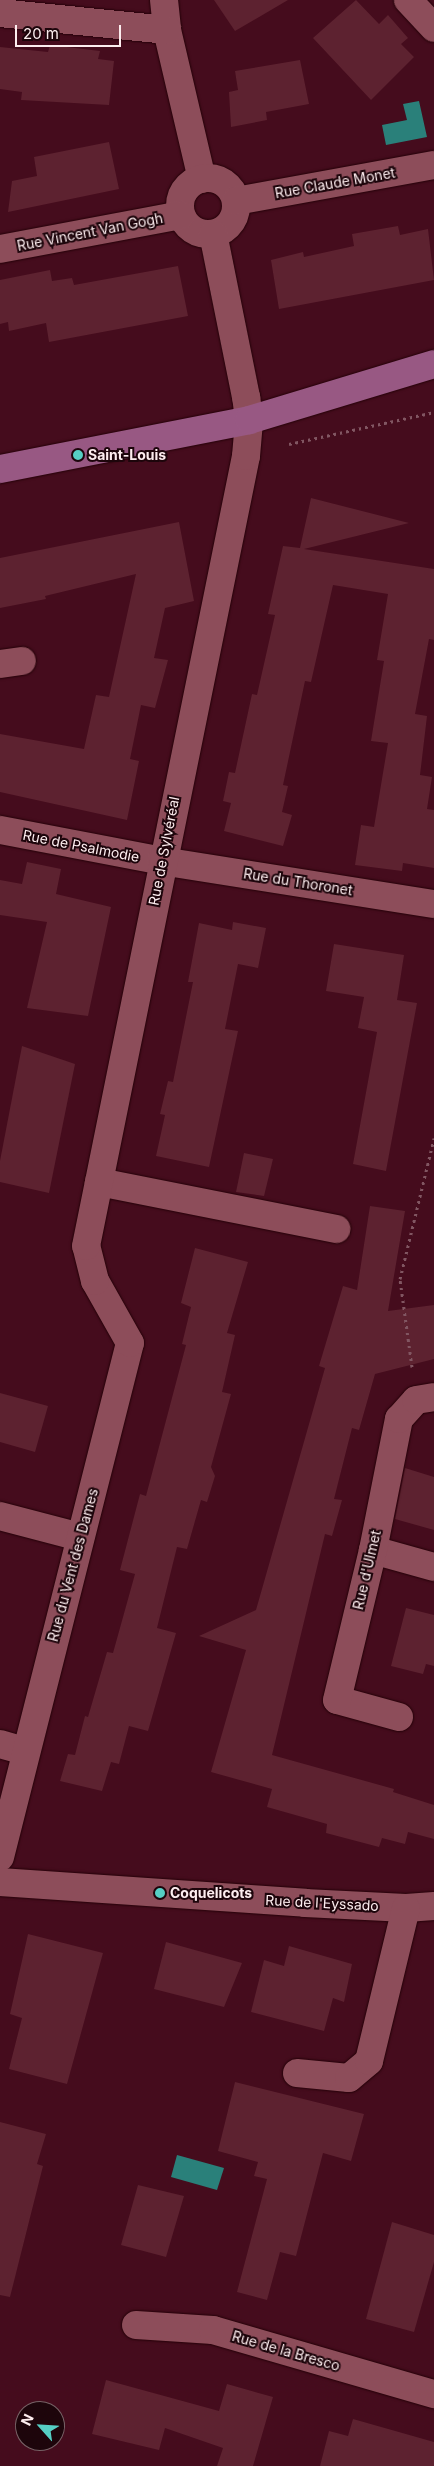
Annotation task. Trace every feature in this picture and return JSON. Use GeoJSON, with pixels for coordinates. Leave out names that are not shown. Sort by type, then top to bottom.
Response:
{"type":"FeatureCollection","features":[{"type":"Feature","properties":{"kind":"main road"},"geometry":{"type":"LineString","coordinates":[[0,469],[249,420],[434,364]]}},
{"type":"Feature","properties":{"kind":"street"},"geometry":{"type":"LineString","coordinates":[[164,0],[167,30],[202,179]]}},
{"type":"Feature","properties":{"kind":"street"},"geometry":{"type":"LineString","coordinates":[[408,0],[434,28]]}},
{"type":"Feature","properties":{"kind":"street"},"geometry":{"type":"LineString","coordinates":[[0,13],[167,30]]}},
{"type":"Feature","properties":{"kind":"street","name":"Rue Claude Monet"},"geometry":{"type":"LineString","coordinates":[[236,201],[434,165]]}},
{"type":"Feature","properties":{"kind":"street"},"geometry":{"type":"LineString","coordinates":[[202,179],[222,182],[230,188],[236,201],[236,210],[232,222],[213,234],[199,233],[190,228],[181,215],[180,198],[184,191],[202,179]]}},
{"type":"Feature","properties":{"kind":"street","name":"Rue Vincent Van Gogh"},"geometry":{"type":"LineString","coordinates":[[0,250],[181,215]]}},
{"type":"Feature","properties":{"kind":"street","name":"Rue de Sylvéréal"},"geometry":{"type":"LineString","coordinates":[[95,1281],[86,1246],[162,861],[246,456],[249,420],[213,234]]}},
{"type":"Feature","properties":{"kind":"street","name":"Rue de Psalmodie"},"geometry":{"type":"LineString","coordinates":[[0,830],[162,861]]}},
{"type":"Feature","properties":{"kind":"street","name":"Rue du Thoronet"},"geometry":{"type":"LineString","coordinates":[[162,861],[434,904]]}},
{"type":"Feature","properties":{"kind":"street"},"geometry":{"type":"LineString","coordinates":[[99,1182],[336,1229]]}},
{"type":"Feature","properties":{"kind":"street","name":"Rue du Vent des Dames"},"geometry":{"type":"LineString","coordinates":[[0,1857],[12,1748],[80,1538],[130,1343],[95,1281]]}},
{"type":"Feature","properties":{"kind":"street","name":"Rue d'Ulmet"},"geometry":{"type":"LineString","coordinates":[[399,1717],[337,1700],[373,1550],[399,1419],[425,1399]]}},
{"type":"Feature","properties":{"kind":"street"},"geometry":{"type":"LineString","coordinates":[[0,1516],[80,1538]]}},
{"type":"Feature","properties":{"kind":"street"},"geometry":{"type":"LineString","coordinates":[[373,1550],[434,1567]]}},
{"type":"Feature","properties":{"kind":"street","name":"Rue de l'Eyssado"},"geometry":{"type":"LineString","coordinates":[[0,1882],[406,1908],[434,1906]]}},
{"type":"Feature","properties":{"kind":"street"},"geometry":{"type":"LineString","coordinates":[[297,2073],[349,2078],[369,2061],[406,1908]]}},
{"type":"Feature","properties":{"kind":"street","name":"Rue de la Bresco"},"geometry":{"type":"LineString","coordinates":[[136,2325],[213,2330],[434,2394]]}},
{"type":"Feature","properties":{"kind":"path"},"geometry":{"type":"LineString","coordinates":[[279,447],[434,412]]}},
{"type":"Feature","properties":{"kind":"path"},"geometry":{"type":"LineString","coordinates":[[425,1399],[400,1279],[434,1138]]}},
{"type":"Feature","properties":{"kind":"water"},"geometry":{"type":"Polygon","coordinates":[[[419,101],[427,137],[386,145],[382,125],[407,120],[403,104],[419,101]]]}},
{"type":"Feature","properties":{"kind":"water"},"geometry":{"type":"Polygon","coordinates":[[[177,2155],[224,2168],[217,2190],[171,2177],[177,2155]]]}},
{"type":"Feature","properties":{"kind":"building"},"geometry":{"type":"Polygon","coordinates":[[[214,0],[288,0],[235,31],[214,0]]]}},
{"type":"Feature","properties":{"kind":"building"},"geometry":{"type":"Polygon","coordinates":[[[356,0],[379,24],[388,15],[408,38],[401,44],[414,57],[371,100],[313,38],[356,0]]]}},
{"type":"Feature","properties":{"kind":"building"},"geometry":{"type":"Polygon","coordinates":[[[50,45],[100,51],[98,59],[114,61],[109,105],[21,100],[22,92],[0,89],[0,47],[48,52],[50,45]]]}},
{"type":"Feature","properties":{"kind":"building"},"geometry":{"type":"Polygon","coordinates":[[[300,60],[309,104],[266,112],[267,120],[231,127],[229,92],[238,90],[235,71],[300,60]]]}},
{"type":"Feature","properties":{"kind":"building"},"geometry":{"type":"Polygon","coordinates":[[[109,142],[119,189],[8,212],[12,181],[37,176],[34,157],[109,142]]]}},
{"type":"Feature","properties":{"kind":"building"},"geometry":{"type":"Polygon","coordinates":[[[398,226],[400,235],[428,229],[434,280],[279,309],[271,260],[303,252],[304,257],[354,246],[352,234],[398,226]]]}},
{"type":"Feature","properties":{"kind":"building"},"geometry":{"type":"Polygon","coordinates":[[[178,266],[188,316],[49,342],[46,323],[9,331],[8,322],[0,324],[0,280],[50,270],[52,281],[72,278],[74,285],[178,266]]]}},
{"type":"Feature","properties":{"kind":"building"},"geometry":{"type":"Polygon","coordinates":[[[311,498],[409,523],[304,549],[434,569],[434,640],[429,639],[415,714],[427,716],[420,775],[432,777],[427,809],[434,810],[434,868],[403,863],[402,871],[355,865],[361,825],[374,827],[388,743],[371,741],[384,661],[377,660],[388,594],[333,585],[311,682],[305,681],[283,785],[288,786],[282,812],[292,815],[283,846],[224,831],[231,803],[223,801],[229,772],[235,773],[252,694],[257,695],[275,615],[268,614],[283,546],[300,548],[311,498]]]}},
{"type":"Feature","properties":{"kind":"building"},"geometry":{"type":"Polygon","coordinates":[[[179,522],[194,601],[165,608],[154,658],[168,660],[155,708],[141,705],[130,759],[139,761],[127,820],[0,792],[0,734],[84,749],[96,695],[109,697],[136,574],[45,596],[46,599],[0,608],[0,558],[179,522]]]}},
{"type":"Feature","properties":{"kind":"building"},"geometry":{"type":"Polygon","coordinates":[[[27,862],[61,869],[56,894],[111,907],[88,1016],[27,1008],[47,922],[0,915],[0,880],[22,884],[27,862]]]}},
{"type":"Feature","properties":{"kind":"building"},"geometry":{"type":"Polygon","coordinates":[[[233,922],[266,928],[258,968],[238,964],[225,1029],[238,1031],[209,1167],[156,1156],[165,1115],[160,1114],[168,1081],[173,1082],[193,982],[188,982],[199,923],[232,930],[233,922]]]}},
{"type":"Feature","properties":{"kind":"building"},"geometry":{"type":"Polygon","coordinates":[[[334,944],[404,955],[397,1000],[417,1003],[386,1171],[353,1164],[377,1032],[358,1028],[364,997],[326,991],[334,944]]]}},
{"type":"Feature","properties":{"kind":"building"},"geometry":{"type":"Polygon","coordinates":[[[22,1046],[75,1064],[49,1193],[0,1182],[0,1161],[22,1046]]]}},
{"type":"Feature","properties":{"kind":"building"},"geometry":{"type":"Polygon","coordinates":[[[244,1153],[273,1159],[264,1196],[236,1192],[244,1153]]]}},
{"type":"Feature","properties":{"kind":"building"},"geometry":{"type":"Polygon","coordinates":[[[370,1206],[405,1211],[388,1311],[434,1305],[434,1359],[375,1374],[359,1430],[352,1428],[334,1499],[342,1500],[332,1536],[325,1534],[272,1755],[394,1789],[393,1792],[434,1805],[434,1839],[408,1832],[405,1844],[382,1838],[379,1847],[326,1833],[327,1824],[267,1807],[272,1789],[211,1772],[246,1650],[199,1636],[256,1610],[325,1368],[319,1366],[343,1286],[357,1290],[370,1206]]]}},
{"type":"Feature","properties":{"kind":"building"},"geometry":{"type":"Polygon","coordinates":[[[195,1248],[248,1262],[227,1333],[235,1335],[222,1392],[231,1394],[211,1467],[215,1476],[207,1502],[201,1500],[187,1549],[177,1547],[157,1628],[176,1633],[148,1731],[129,1726],[119,1764],[111,1762],[102,1791],[60,1781],[68,1754],[75,1755],[85,1716],[88,1717],[107,1652],[113,1653],[135,1574],[120,1570],[140,1494],[146,1496],[186,1345],[182,1344],[191,1307],[181,1303],[195,1248]]]}},
{"type":"Feature","properties":{"kind":"building"},"geometry":{"type":"Polygon","coordinates":[[[0,1393],[48,1406],[35,1452],[0,1442],[0,1393]]]}},
{"type":"Feature","properties":{"kind":"building"},"geometry":{"type":"Polygon","coordinates":[[[405,1468],[434,1477],[434,1530],[395,1519],[405,1468]]]}},
{"type":"Feature","properties":{"kind":"building"},"geometry":{"type":"Polygon","coordinates":[[[406,1608],[434,1615],[434,1666],[426,1664],[423,1674],[391,1666],[406,1608]]]}},
{"type":"Feature","properties":{"kind":"building"},"geometry":{"type":"Polygon","coordinates":[[[28,1934],[103,1953],[67,2084],[9,2069],[22,2018],[10,2014],[28,1934]]]}},
{"type":"Feature","properties":{"kind":"building"},"geometry":{"type":"Polygon","coordinates":[[[166,1942],[242,1963],[224,2007],[154,1989],[166,1942]]]}},
{"type":"Feature","properties":{"kind":"building"},"geometry":{"type":"Polygon","coordinates":[[[289,1946],[352,1964],[344,2002],[333,1998],[324,2031],[251,2012],[264,1960],[284,1966],[289,1946]]]}},
{"type":"Feature","properties":{"kind":"building"},"geometry":{"type":"Polygon","coordinates":[[[235,2082],[364,2114],[351,2161],[323,2153],[296,2256],[280,2252],[267,2300],[237,2292],[267,2179],[254,2176],[258,2162],[218,2151],[235,2082]]]}},
{"type":"Feature","properties":{"kind":"building"},"geometry":{"type":"Polygon","coordinates":[[[0,2122],[46,2134],[37,2164],[43,2166],[10,2297],[0,2295],[0,2122]]]}},
{"type":"Feature","properties":{"kind":"building"},"geometry":{"type":"Polygon","coordinates":[[[138,2185],[184,2196],[166,2257],[121,2245],[138,2185]]]}},
{"type":"Feature","properties":{"kind":"building"},"geometry":{"type":"Polygon","coordinates":[[[392,2222],[434,2235],[434,2262],[414,2332],[366,2319],[392,2222]]]}},
{"type":"Feature","properties":{"kind":"building"},"geometry":{"type":"Polygon","coordinates":[[[106,2380],[219,2411],[227,2384],[273,2397],[253,2466],[217,2466],[223,2448],[165,2428],[159,2450],[92,2434],[106,2380]]]}},
{"type":"Feature","properties":{"kind":"building"},"geometry":{"type":"Polygon","coordinates":[[[353,2419],[434,2442],[434,2466],[320,2466],[329,2431],[348,2436],[353,2419]]]}},
{"type":"Feature","properties":{"kind":"place","name":"Saint-Louis"},"geometry":{"type":"Point","coordinates":[78,455]}},
{"type":"Feature","properties":{"kind":"place","name":"Coquelicots"},"geometry":{"type":"Point","coordinates":[160,1893]}}]}
